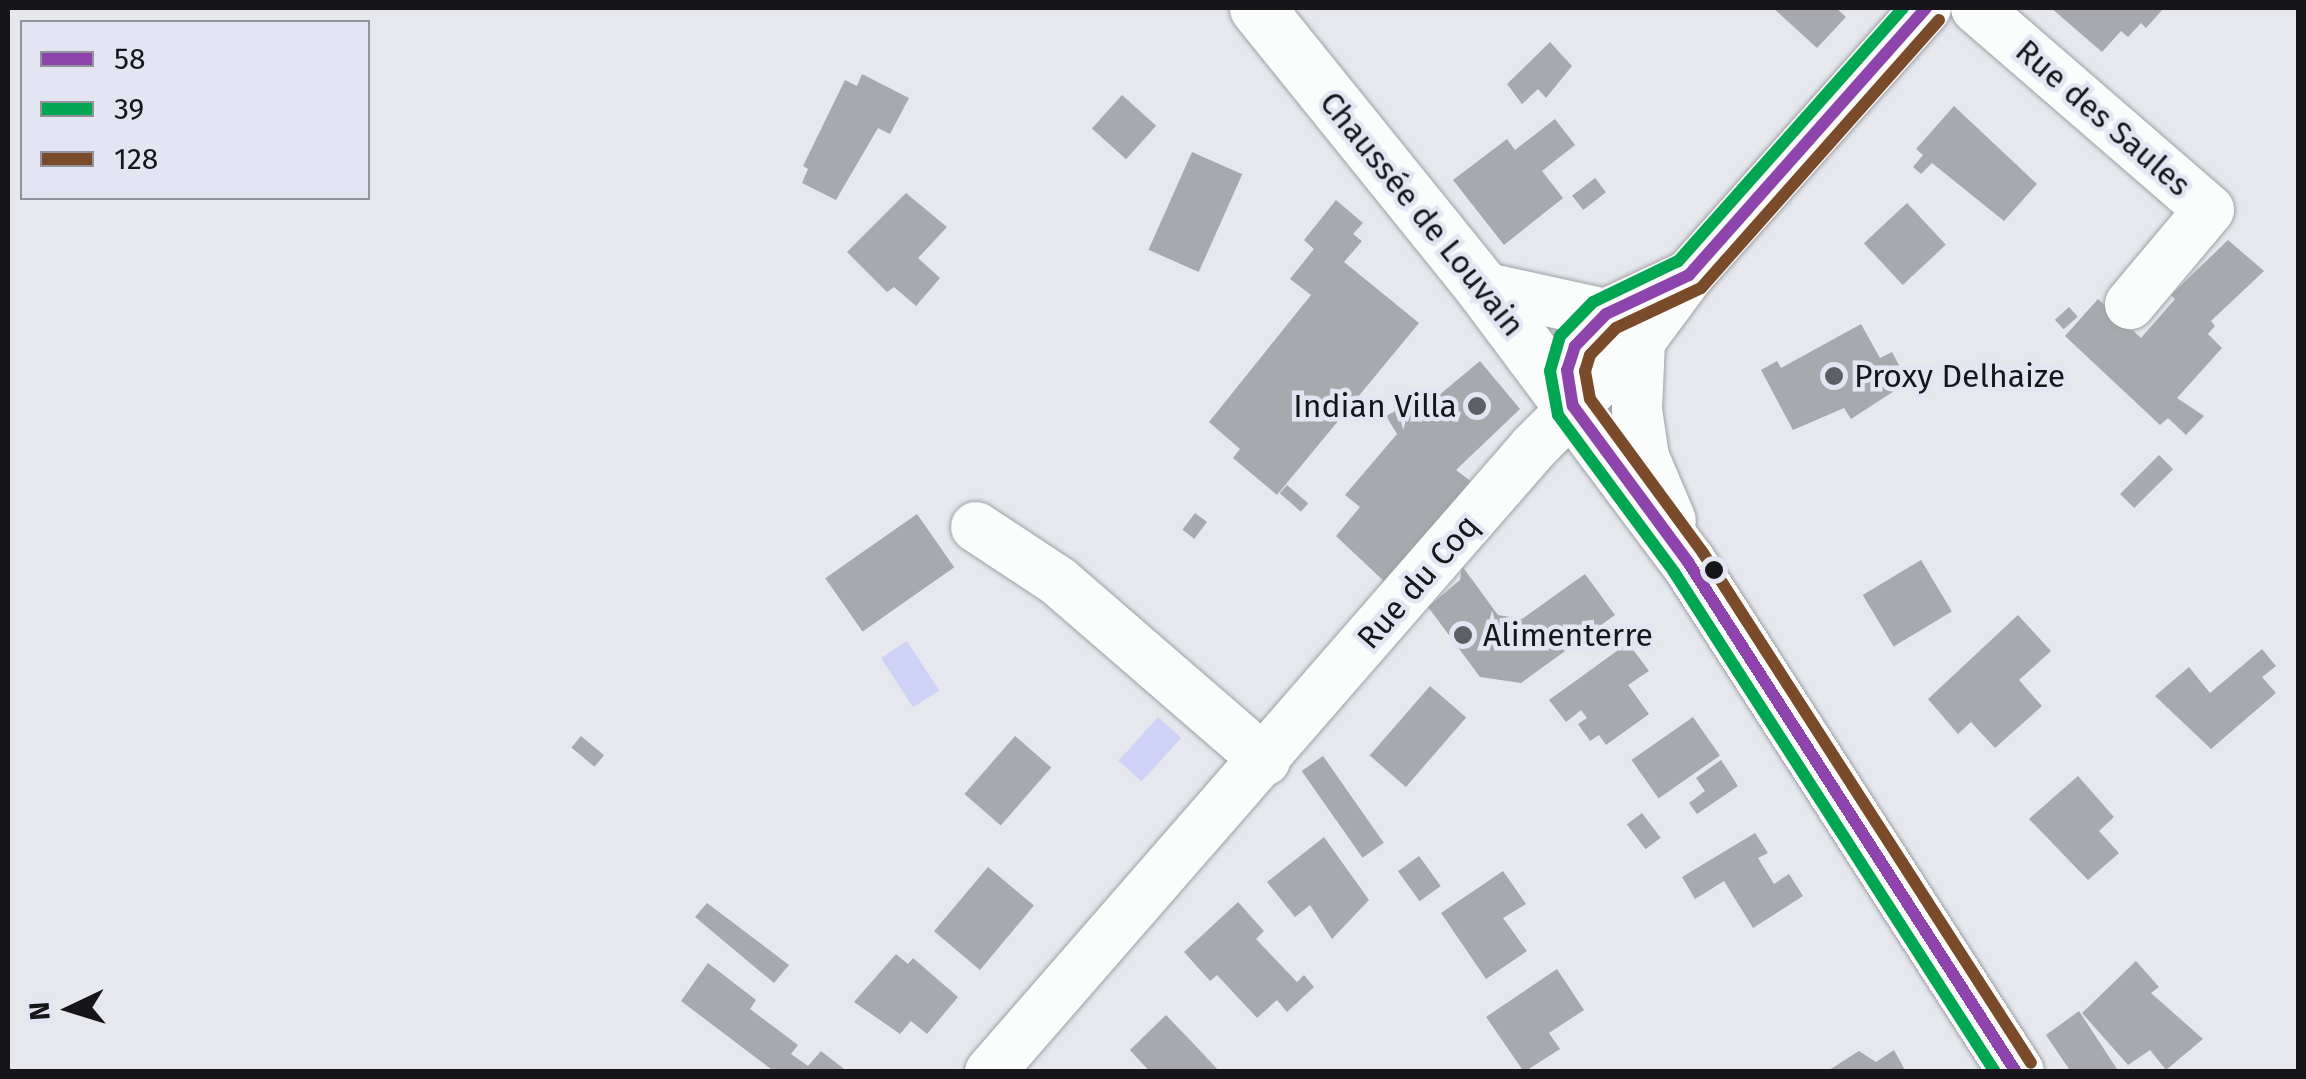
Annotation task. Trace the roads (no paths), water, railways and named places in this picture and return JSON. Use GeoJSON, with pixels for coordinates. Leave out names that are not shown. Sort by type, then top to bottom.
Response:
{"type":"FeatureCollection","features":[{"type":"Feature","properties":{"kind":"main road","name":"Chaussée de Louvain"},"geometry":{"type":"LineString","coordinates":[[1257,8],[1482,287],[1688,562],[2016,1072]]}},
{"type":"Feature","properties":{"kind":"street"},"geometry":{"type":"LineString","coordinates":[[1574,406],[1567,370],[1575,346],[1623,328],[1688,275],[1926,8]]}},
{"type":"Feature","properties":{"kind":"street","name":"Rue des Saules"},"geometry":{"type":"LineString","coordinates":[[1994,13],[2209,210],[2130,304]]}},
{"type":"Feature","properties":{"kind":"street"},"geometry":{"type":"LineString","coordinates":[[1482,287],[1623,328]]}},
{"type":"Feature","properties":{"kind":"street"},"geometry":{"type":"LineString","coordinates":[[1623,328],[1644,457],[1688,562]]}},
{"type":"Feature","properties":{"kind":"street","name":"Rue du Coq"},"geometry":{"type":"LineString","coordinates":[[990,1072],[1574,406]]}},
{"type":"Feature","properties":{"kind":"street"},"geometry":{"type":"LineString","coordinates":[[976,526],[1058,582],[1265,760]]}},
{"type":"Feature","properties":{"kind":"water"},"geometry":{"type":"Polygon","coordinates":[[[907,641],[939,690],[913,707],[881,658],[907,641]]]}},
{"type":"Feature","properties":{"kind":"water"},"geometry":{"type":"Polygon","coordinates":[[[1158,717],[1181,738],[1142,782],[1119,761],[1158,717]]]}},
{"type":"Feature","properties":{"kind":"place","name":"Proxy Delhaize"},"geometry":{"type":"Point","coordinates":[1834,376]}},
{"type":"Feature","properties":{"kind":"place","name":"Indian Villa"},"geometry":{"type":"Point","coordinates":[1477,406]}},
{"type":"Feature","properties":{"kind":"place","name":"Alimenterre"},"geometry":{"type":"Point","coordinates":[1463,635]}}]}
